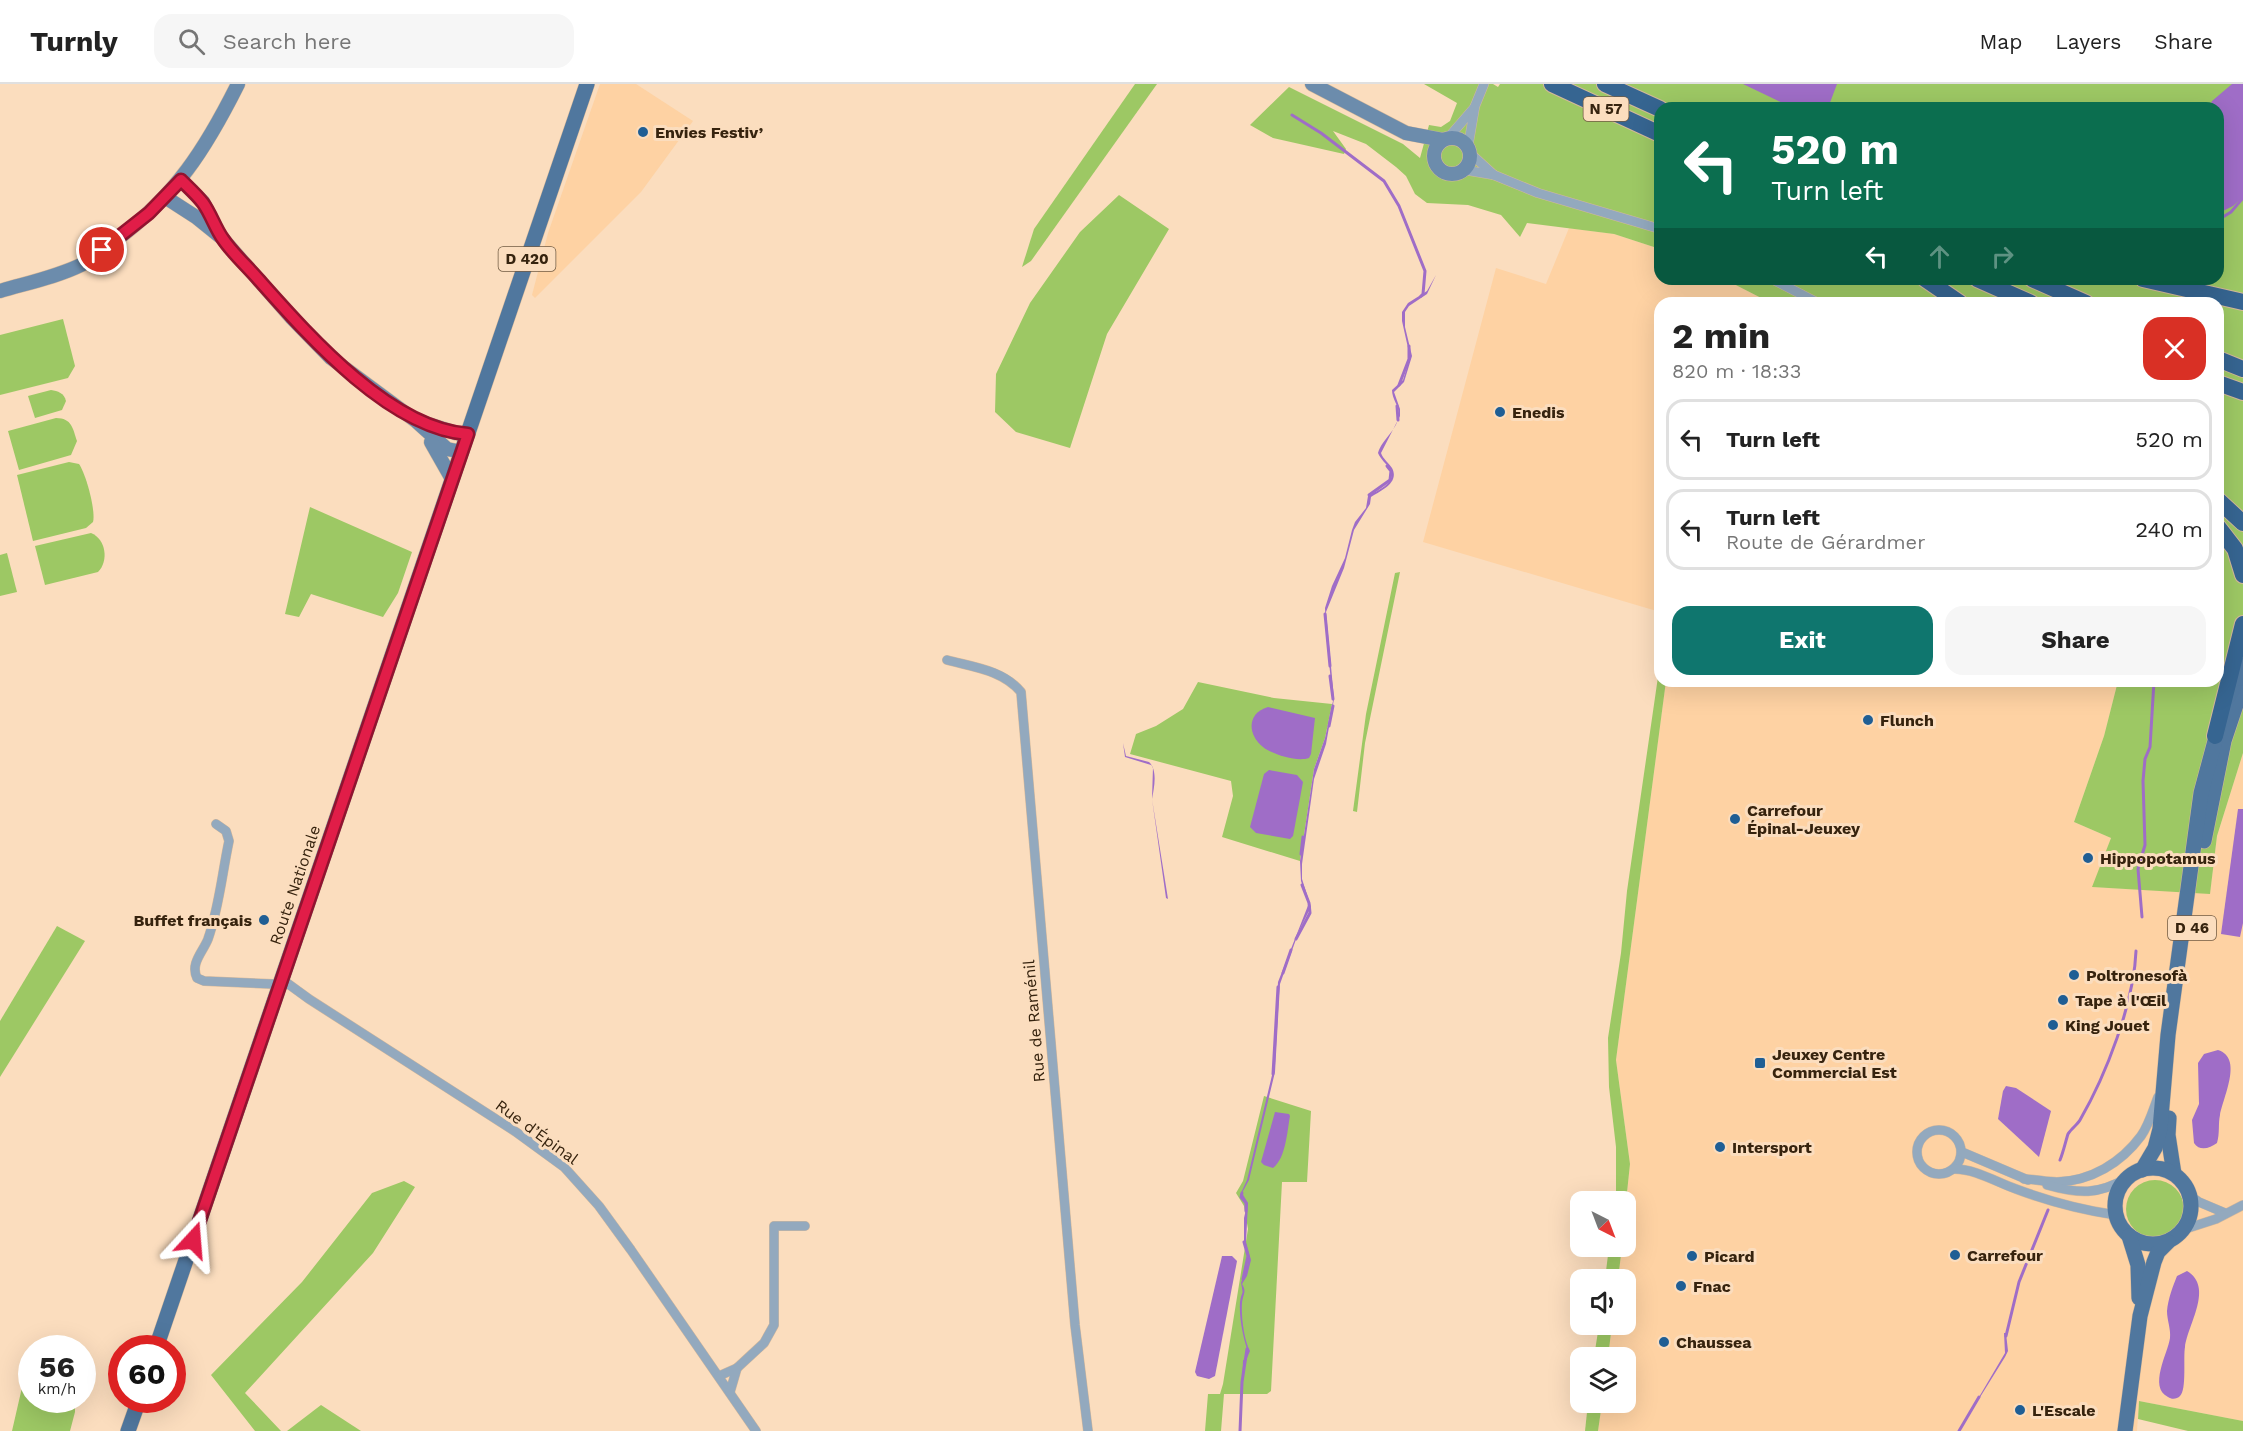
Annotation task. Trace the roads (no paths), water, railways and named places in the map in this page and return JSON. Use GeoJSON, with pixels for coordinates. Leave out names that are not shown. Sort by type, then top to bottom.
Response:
{"type":"FeatureCollection","features":[{"type":"Feature","properties":{"kind":"highway","name":"N 57"},"geometry":{"type":"LineString","coordinates":[[1552,84],[1654,131]]}},
{"type":"Feature","properties":{"kind":"highway","name":"N 57"},"geometry":{"type":"LineString","coordinates":[[1605,84],[1654,106]]}},
{"type":"Feature","properties":{"kind":"highway"},"geometry":{"type":"LineString","coordinates":[[1934,285],[1951,297]]}},
{"type":"Feature","properties":{"kind":"highway"},"geometry":{"type":"LineString","coordinates":[[1990,285],[2018,297]]}},
{"type":"Feature","properties":{"kind":"highway"},"geometry":{"type":"LineString","coordinates":[[2046,285],[2072,297]]}},
{"type":"Feature","properties":{"kind":"highway"},"geometry":{"type":"LineString","coordinates":[[2170,285],[2223,297]]}},
{"type":"Feature","properties":{"kind":"highway"},"geometry":{"type":"LineString","coordinates":[[2224,297],[2241,301]]}},
{"type":"Feature","properties":{"kind":"highway"},"geometry":{"type":"LineString","coordinates":[[2224,361],[2243,369]]}},
{"type":"Feature","properties":{"kind":"highway"},"geometry":{"type":"LineString","coordinates":[[2224,385],[2243,392]]}},
{"type":"Feature","properties":{"kind":"highway"},"geometry":{"type":"LineString","coordinates":[[2224,506],[2243,523]]}},
{"type":"Feature","properties":{"kind":"highway"},"geometry":{"type":"LineString","coordinates":[[2224,535],[2235,549],[2243,575]]}},
{"type":"Feature","properties":{"kind":"highway"},"geometry":{"type":"LineString","coordinates":[[2215,736],[2243,624]]}},
{"type":"Feature","properties":{"kind":"main road"},"geometry":{"type":"LineString","coordinates":[[0,291],[84,264],[135,225],[181,180],[217,125],[238,84]]}},
{"type":"Feature","properties":{"kind":"main road","name":"D 420"},"geometry":{"type":"LineString","coordinates":[[468,434],[587,84]]}},
{"type":"Feature","properties":{"kind":"main road"},"geometry":{"type":"LineString","coordinates":[[1312,84],[1406,133],[1434,160],[1441,171],[1453,174],[1465,170],[1472,153],[1459,139],[1406,133]]}},
{"type":"Feature","properties":{"kind":"main road"},"geometry":{"type":"LineString","coordinates":[[1434,160],[1436,148],[1445,139]]}},
{"type":"Feature","properties":{"kind":"main road"},"geometry":{"type":"LineString","coordinates":[[181,180],[202,202],[222,238]]}},
{"type":"Feature","properties":{"kind":"main road"},"geometry":{"type":"LineString","coordinates":[[165,197],[196,217],[222,238],[291,317],[331,357],[363,383],[416,420],[447,449],[462,452]]}},
{"type":"Feature","properties":{"kind":"main road"},"geometry":{"type":"LineString","coordinates":[[416,420],[456,433],[468,434]]}},
{"type":"Feature","properties":{"kind":"main road"},"geometry":{"type":"LineString","coordinates":[[416,420],[439,453],[452,479]]}},
{"type":"Feature","properties":{"kind":"main road","name":"Route Nationale"},"geometry":{"type":"LineString","coordinates":[[160,1335],[468,434]]}},
{"type":"Feature","properties":{"kind":"main road","name":"D 46"},"geometry":{"type":"LineString","coordinates":[[2142,1170],[2155,1148],[2160,1129],[2168,1035],[2201,793],[2215,736],[2243,665]]}},
{"type":"Feature","properties":{"kind":"main road","name":"D 46"},"geometry":{"type":"LineString","coordinates":[[2174,1174],[2168,1136],[2171,1087],[2200,868],[2224,741],[2243,685]]}},
{"type":"Feature","properties":{"kind":"main road"},"geometry":{"type":"LineString","coordinates":[[2125,1431],[2140,1316],[2154,1262],[2158,1252],[2187,1224],[2191,1211],[2187,1188],[2174,1174],[2162,1169],[2142,1170],[2127,1178],[2119,1189],[2115,1202],[2116,1215],[2121,1227],[2140,1243],[2155,1245],[2168,1242]]}},
{"type":"Feature","properties":{"kind":"main road"},"geometry":{"type":"LineString","coordinates":[[2129,1236],[2138,1265],[2140,1316]]}},
{"type":"Feature","properties":{"kind":"main road"},"geometry":{"type":"LineString","coordinates":[[128,1431],[134,1413]]}},
{"type":"Feature","properties":{"kind":"street"},"geometry":{"type":"LineString","coordinates":[[1484,84],[1475,106],[1472,153],[1494,175]]}},
{"type":"Feature","properties":{"kind":"street"},"geometry":{"type":"LineString","coordinates":[[1445,139],[1475,106]]}},
{"type":"Feature","properties":{"kind":"street"},"geometry":{"type":"LineString","coordinates":[[1465,170],[1494,175],[1538,193],[1654,227]]}},
{"type":"Feature","properties":{"kind":"street"},"geometry":{"type":"LineString","coordinates":[[1781,285],[1799,297]]}},
{"type":"Feature","properties":{"kind":"street","name":"Rue de Raménil"},"geometry":{"type":"LineString","coordinates":[[946,660],[992,671],[1011,681],[1021,692],[1075,1325],[1088,1431]]}},
{"type":"Feature","properties":{"kind":"street"},"geometry":{"type":"LineString","coordinates":[[216,824],[226,831],[229,841],[214,914],[207,940],[195,963],[194,971],[197,978],[204,981],[273,984],[281,982]]}},
{"type":"Feature","properties":{"kind":"street","name":"Rue d’Épinal"},"geometry":{"type":"LineString","coordinates":[[281,982],[286,983],[516,1132],[564,1167],[599,1206],[756,1431]]}},
{"type":"Feature","properties":{"kind":"street"},"geometry":{"type":"LineString","coordinates":[[2024,1179],[2055,1182],[2085,1178],[2104,1170],[2123,1155],[2141,1136],[2150,1118],[2159,1093],[2168,1035]]}},
{"type":"Feature","properties":{"kind":"street"},"geometry":{"type":"LineString","coordinates":[[1938,1129],[1948,1131],[1955,1136],[1962,1152],[1960,1161],[1954,1169],[1939,1175],[1923,1168],[1918,1162],[1916,1153],[1920,1140],[1931,1131],[1938,1129]]}},
{"type":"Feature","properties":{"kind":"street"},"geometry":{"type":"LineString","coordinates":[[1962,1152],[2024,1179],[2066,1191],[2096,1192],[2127,1178]]}},
{"type":"Feature","properties":{"kind":"street"},"geometry":{"type":"LineString","coordinates":[[1954,1169],[1966,1169],[2018,1190],[2076,1207],[2116,1215]]}},
{"type":"Feature","properties":{"kind":"street"},"geometry":{"type":"LineString","coordinates":[[2189,1194],[2199,1202],[2225,1213]]}},
{"type":"Feature","properties":{"kind":"street"},"geometry":{"type":"LineString","coordinates":[[2182,1230],[2216,1219],[2243,1205]]}},
{"type":"Feature","properties":{"kind":"street"},"geometry":{"type":"LineString","coordinates":[[719,1376],[737,1368],[764,1343],[774,1325],[774,1226],[805,1226]]}},
{"type":"Feature","properties":{"kind":"street"},"geometry":{"type":"LineString","coordinates":[[730,1392],[737,1368]]}},
{"type":"Feature","properties":{"kind":"waterway"},"geometry":{"type":"LineString","coordinates":[[1292,115],[1321,133],[1384,181],[1399,206],[1425,271],[1421,296]]}},
{"type":"Feature","properties":{"kind":"waterway"},"geometry":{"type":"LineString","coordinates":[[2224,216],[2243,198]]}},
{"type":"Feature","properties":{"kind":"waterway"},"geometry":{"type":"LineString","coordinates":[[1399,385],[1409,359],[1409,346]]}},
{"type":"Feature","properties":{"kind":"waterway"},"geometry":{"type":"LineString","coordinates":[[1397,406],[1398,420]]}},
{"type":"Feature","properties":{"kind":"waterway"},"geometry":{"type":"LineString","coordinates":[[1369,495],[1390,480],[1391,471],[1387,466]]}},
{"type":"Feature","properties":{"kind":"waterway"},"geometry":{"type":"LineString","coordinates":[[1325,614],[1330,666]]}},
{"type":"Feature","properties":{"kind":"waterway"},"geometry":{"type":"LineString","coordinates":[[1330,676],[1333,699]]}},
{"type":"Feature","properties":{"kind":"waterway"},"geometry":{"type":"LineString","coordinates":[[2142,917],[2138,869],[2145,845],[2143,781],[2145,759],[2150,747],[2154,687]]}},
{"type":"Feature","properties":{"kind":"waterway"},"geometry":{"type":"LineString","coordinates":[[1329,726],[1333,706]]}},
{"type":"Feature","properties":{"kind":"waterway"},"geometry":{"type":"LineString","coordinates":[[1301,854],[1303,837]]}},
{"type":"Feature","properties":{"kind":"waterway"},"geometry":{"type":"LineString","coordinates":[[1296,939],[1310,913],[1302,885]]}},
{"type":"Feature","properties":{"kind":"waterway"},"geometry":{"type":"LineString","coordinates":[[1283,973],[1291,950]]}},
{"type":"Feature","properties":{"kind":"waterway"},"geometry":{"type":"LineString","coordinates":[[2060,1160],[2068,1134],[2080,1120],[2090,1102],[2109,1060],[2130,993],[2136,951]]}},
{"type":"Feature","properties":{"kind":"waterway"},"geometry":{"type":"LineString","coordinates":[[1273,1074],[1278,987]]}},
{"type":"Feature","properties":{"kind":"waterway"},"geometry":{"type":"LineString","coordinates":[[1242,1193],[1241,1197],[1246,1203],[1246,1211]]}},
{"type":"Feature","properties":{"kind":"waterway"},"geometry":{"type":"LineString","coordinates":[[2006,1336],[2019,1282],[2048,1210]]}},
{"type":"Feature","properties":{"kind":"waterway"},"geometry":{"type":"LineString","coordinates":[[1243,1279],[1248,1256],[1244,1242]]}},
{"type":"Feature","properties":{"kind":"waterway"},"geometry":{"type":"LineString","coordinates":[[1240,1431],[1242,1382],[1247,1349]]}},
{"type":"Feature","properties":{"kind":"waterway"},"geometry":{"type":"LineString","coordinates":[[1959,1431],[1979,1397]]}},
{"type":"Feature","properties":{"kind":"place","name":"Envies Festiv’"},"geometry":{"type":"Point","coordinates":[643,132]}},
{"type":"Feature","properties":{"kind":"place","name":"Enedis"},"geometry":{"type":"Point","coordinates":[1500,412]}},
{"type":"Feature","properties":{"kind":"place","name":"Flunch"},"geometry":{"type":"Point","coordinates":[1868,720]}},
{"type":"Feature","properties":{"kind":"place","name":"Carrefour Épinal-Jeuxey"},"geometry":{"type":"Point","coordinates":[1735,819]}},
{"type":"Feature","properties":{"kind":"place","name":"Hippopotamus"},"geometry":{"type":"Point","coordinates":[2088,858]}},
{"type":"Feature","properties":{"kind":"place","name":"Buffet français"},"geometry":{"type":"Point","coordinates":[264,920]}},
{"type":"Feature","properties":{"kind":"place","name":"Poltronesofà"},"geometry":{"type":"Point","coordinates":[2074,975]}},
{"type":"Feature","properties":{"kind":"place","name":"Tape à l'Œil"},"geometry":{"type":"Point","coordinates":[2063,1000]}},
{"type":"Feature","properties":{"kind":"place","name":"King Jouet"},"geometry":{"type":"Point","coordinates":[2053,1025]}},
{"type":"Feature","properties":{"kind":"place","name":"Jeuxey Centre Commercial Est"},"geometry":{"type":"Point","coordinates":[1760,1063]}},
{"type":"Feature","properties":{"kind":"place","name":"Intersport"},"geometry":{"type":"Point","coordinates":[1720,1147]}},
{"type":"Feature","properties":{"kind":"place","name":"Carrefour"},"geometry":{"type":"Point","coordinates":[1955,1255]}},
{"type":"Feature","properties":{"kind":"place","name":"Picard"},"geometry":{"type":"Point","coordinates":[1692,1256]}},
{"type":"Feature","properties":{"kind":"place","name":"Fnac"},"geometry":{"type":"Point","coordinates":[1681,1286]}},
{"type":"Feature","properties":{"kind":"place","name":"Chaussea"},"geometry":{"type":"Point","coordinates":[1664,1342]}},
{"type":"Feature","properties":{"kind":"place","name":"L'Escale"},"geometry":{"type":"Point","coordinates":[2020,1410]}}]}
